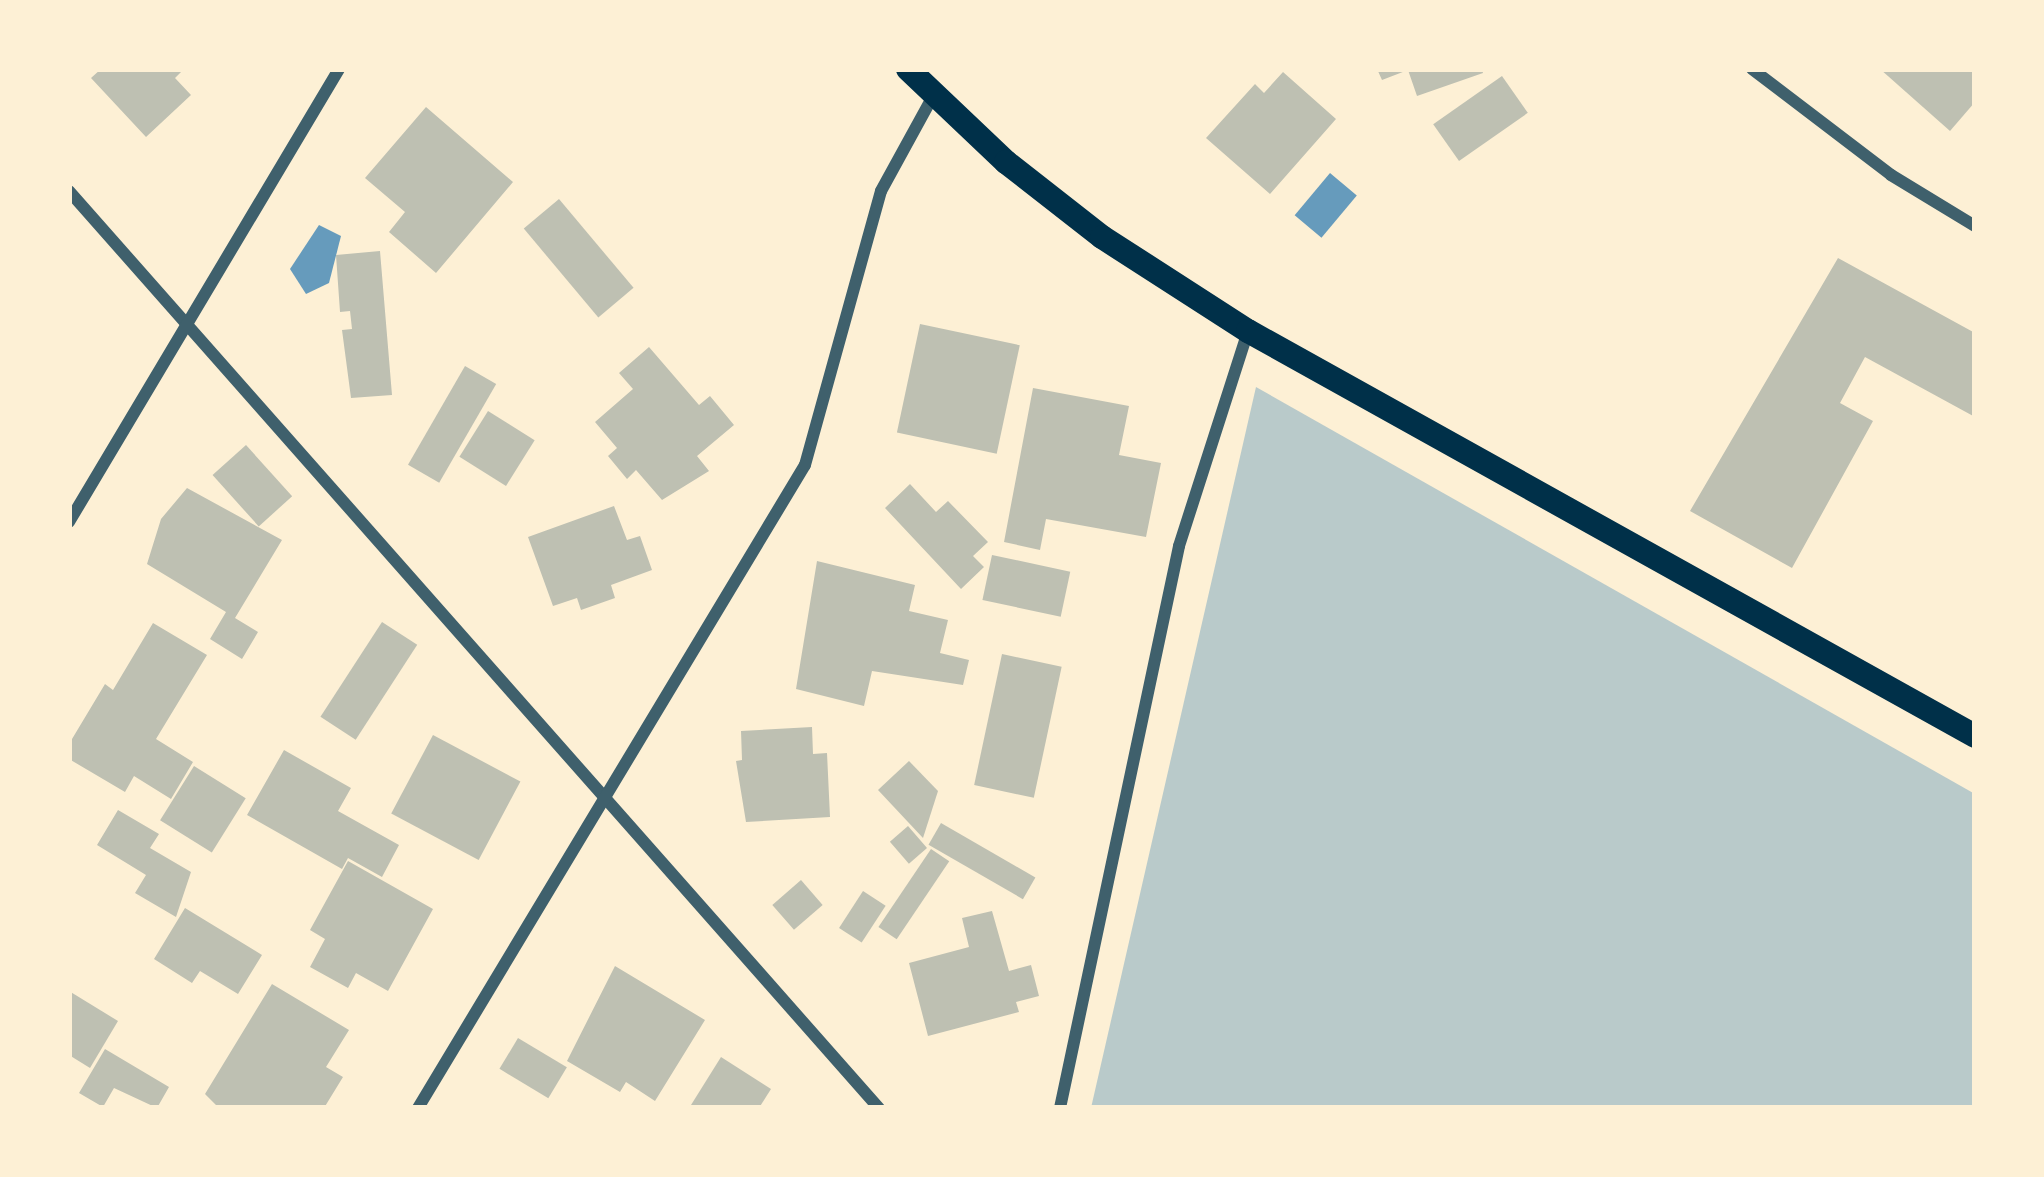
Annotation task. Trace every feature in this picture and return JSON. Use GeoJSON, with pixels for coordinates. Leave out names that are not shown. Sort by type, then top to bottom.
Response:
{"type":"FeatureCollection","features":[{"type":"Feature","properties":{"kind":"main road"},"geometry":{"type":"LineString","coordinates":[[908,69],[933,96],[1102,237],[1248,331],[1975,736]]}},
{"type":"Feature","properties":{"kind":"street"},"geometry":{"type":"LineString","coordinates":[[69,522],[339,69]]}},
{"type":"Feature","properties":{"kind":"street"},"geometry":{"type":"LineString","coordinates":[[1752,69],[1891,175],[1975,226]]}},
{"type":"Feature","properties":{"kind":"street"},"geometry":{"type":"LineString","coordinates":[[418,1108],[813,450],[881,191],[933,96]]}},
{"type":"Feature","properties":{"kind":"street"},"geometry":{"type":"LineString","coordinates":[[69,191],[601,801],[879,1108]]}},
{"type":"Feature","properties":{"kind":"street"},"geometry":{"type":"LineString","coordinates":[[1060,1108],[1179,546],[1248,331]]}},
{"type":"Feature","properties":{"kind":"shaded area"},"geometry":{"type":"Polygon","coordinates":[[[1256,387],[1975,794],[1975,1108],[1091,1108],[1256,387]]]}},
{"type":"Feature","properties":{"kind":"water"},"geometry":{"type":"Polygon","coordinates":[[[1330,173],[1357,195],[1321,238],[1295,215],[1330,173]]]}},
{"type":"Feature","properties":{"kind":"water"},"geometry":{"type":"Polygon","coordinates":[[[319,225],[341,236],[329,283],[306,294],[290,269],[319,225]]]}},
{"type":"Feature","properties":{"kind":"building"},"geometry":{"type":"Polygon","coordinates":[[[101,69],[184,69],[175,78],[191,95],[146,137],[91,78],[101,69]]]}},
{"type":"Feature","properties":{"kind":"building"},"geometry":{"type":"Polygon","coordinates":[[[1377,69],[1482,69],[1483,73],[1417,96],[1408,70],[1382,80],[1377,69]]]}},
{"type":"Feature","properties":{"kind":"building"},"geometry":{"type":"Polygon","coordinates":[[[1880,69],[1975,69],[1975,102],[1950,131],[1880,69]]]}},
{"type":"Feature","properties":{"kind":"building"},"geometry":{"type":"Polygon","coordinates":[[[1283,72],[1336,119],[1270,194],[1206,138],[1255,84],[1264,93],[1283,72]]]}},
{"type":"Feature","properties":{"kind":"building"},"geometry":{"type":"Polygon","coordinates":[[[1502,76],[1528,113],[1459,161],[1433,124],[1502,76]]]}},
{"type":"Feature","properties":{"kind":"building"},"geometry":{"type":"Polygon","coordinates":[[[426,107],[513,182],[436,273],[389,232],[405,212],[365,178],[426,107]]]}},
{"type":"Feature","properties":{"kind":"building"},"geometry":{"type":"Polygon","coordinates":[[[559,199],[634,288],[598,317],[524,229],[559,199]]]}},
{"type":"Feature","properties":{"kind":"building"},"geometry":{"type":"Polygon","coordinates":[[[380,251],[392,395],[351,398],[342,330],[352,329],[350,311],[340,312],[336,255],[380,251]]]}},
{"type":"Feature","properties":{"kind":"building"},"geometry":{"type":"Polygon","coordinates":[[[1838,258],[1975,333],[1975,417],[1865,357],[1840,403],[1873,421],[1792,568],[1690,511],[1838,258]]]}},
{"type":"Feature","properties":{"kind":"building"},"geometry":{"type":"Polygon","coordinates":[[[920,324],[1020,345],[997,454],[897,433],[920,324]]]}},
{"type":"Feature","properties":{"kind":"building"},"geometry":{"type":"Polygon","coordinates":[[[649,347],[699,405],[710,396],[734,425],[697,456],[709,471],[662,500],[636,470],[627,479],[608,456],[617,448],[595,422],[633,389],[619,373],[649,347]]]}},
{"type":"Feature","properties":{"kind":"building"},"geometry":{"type":"Polygon","coordinates":[[[465,366],[496,384],[439,483],[408,465],[465,366]]]}},
{"type":"Feature","properties":{"kind":"building"},"geometry":{"type":"Polygon","coordinates":[[[1033,388],[1129,406],[1119,455],[1161,463],[1146,537],[1046,519],[1040,550],[1004,542],[1033,388]]]}},
{"type":"Feature","properties":{"kind":"building"},"geometry":{"type":"Polygon","coordinates":[[[488,411],[535,440],[506,486],[459,457],[488,411]]]}},
{"type":"Feature","properties":{"kind":"building"},"geometry":{"type":"Polygon","coordinates":[[[246,445],[292,496],[259,526],[213,475],[246,445]]]}},
{"type":"Feature","properties":{"kind":"building"},"geometry":{"type":"Polygon","coordinates":[[[910,484],[936,512],[948,501],[988,542],[973,556],[984,567],[961,589],[885,508],[910,484]]]}},
{"type":"Feature","properties":{"kind":"building"},"geometry":{"type":"Polygon","coordinates":[[[187,488],[282,540],[235,618],[258,632],[242,659],[210,639],[226,612],[147,564],[161,519],[187,488]]]}},
{"type":"Feature","properties":{"kind":"building"},"geometry":{"type":"Polygon","coordinates":[[[614,506],[627,540],[640,536],[652,570],[611,585],[615,598],[581,610],[577,598],[553,606],[528,537],[614,506]]]}},
{"type":"Feature","properties":{"kind":"building"},"geometry":{"type":"Polygon","coordinates":[[[992,555],[1070,572],[1061,617],[982,600],[992,555]]]}},
{"type":"Feature","properties":{"kind":"building"},"geometry":{"type":"Polygon","coordinates":[[[817,561],[915,585],[909,611],[948,620],[940,653],[969,660],[963,685],[872,671],[864,706],[796,689],[817,561]]]}},
{"type":"Feature","properties":{"kind":"building"},"geometry":{"type":"Polygon","coordinates":[[[382,622],[417,645],[356,740],[320,717],[382,622]]]}},
{"type":"Feature","properties":{"kind":"building"},"geometry":{"type":"Polygon","coordinates":[[[153,623],[207,655],[156,739],[193,762],[171,799],[134,776],[125,792],[69,759],[69,744],[105,684],[113,690],[153,623]]]}},
{"type":"Feature","properties":{"kind":"building"},"geometry":{"type":"Polygon","coordinates":[[[1002,654],[1062,667],[1034,798],[974,785],[1002,654]]]}},
{"type":"Feature","properties":{"kind":"building"},"geometry":{"type":"Polygon","coordinates":[[[812,727],[813,754],[827,753],[830,817],[746,822],[736,761],[742,760],[741,731],[812,727]]]}},
{"type":"Feature","properties":{"kind":"building"},"geometry":{"type":"Polygon","coordinates":[[[433,735],[520,781],[479,860],[391,814],[433,735]]]}},
{"type":"Feature","properties":{"kind":"building"},"geometry":{"type":"Polygon","coordinates":[[[284,750],[351,788],[338,811],[399,845],[382,877],[348,858],[342,869],[247,815],[284,750]]]}},
{"type":"Feature","properties":{"kind":"building"},"geometry":{"type":"Polygon","coordinates":[[[909,761],[938,791],[923,838],[878,790],[909,761]]]}},
{"type":"Feature","properties":{"kind":"building"},"geometry":{"type":"Polygon","coordinates":[[[194,766],[246,798],[212,853],[160,820],[194,766]]]}},
{"type":"Feature","properties":{"kind":"building"},"geometry":{"type":"Polygon","coordinates":[[[118,810],[159,834],[150,848],[191,872],[176,917],[135,893],[146,875],[97,845],[118,810]]]}},
{"type":"Feature","properties":{"kind":"building"},"geometry":{"type":"Polygon","coordinates":[[[941,823],[1035,877],[1023,899],[928,845],[941,823]]]}},
{"type":"Feature","properties":{"kind":"building"},"geometry":{"type":"Polygon","coordinates":[[[908,826],[927,848],[909,864],[890,842],[908,826]]]}},
{"type":"Feature","properties":{"kind":"building"},"geometry":{"type":"Polygon","coordinates":[[[931,849],[949,861],[897,939],[878,927],[931,849]]]}},
{"type":"Feature","properties":{"kind":"building"},"geometry":{"type":"Polygon","coordinates":[[[348,861],[433,909],[388,991],[356,973],[348,988],[310,967],[325,939],[310,930],[348,861]]]}},
{"type":"Feature","properties":{"kind":"building"},"geometry":{"type":"Polygon","coordinates":[[[801,880],[823,905],[794,930],[772,905],[801,880]]]}},
{"type":"Feature","properties":{"kind":"building"},"geometry":{"type":"Polygon","coordinates":[[[863,891],[886,906],[862,943],[839,928],[863,891]]]}},
{"type":"Feature","properties":{"kind":"building"},"geometry":{"type":"Polygon","coordinates":[[[185,908],[262,955],[238,994],[200,971],[192,983],[154,959],[185,908]]]}},
{"type":"Feature","properties":{"kind":"building"},"geometry":{"type":"Polygon","coordinates":[[[992,911],[1009,971],[1031,965],[1039,996],[1016,1002],[1019,1012],[928,1036],[909,963],[969,947],[962,918],[992,911]]]}},
{"type":"Feature","properties":{"kind":"building"},"geometry":{"type":"Polygon","coordinates":[[[615,966],[705,1020],[655,1101],[626,1082],[620,1092],[567,1061],[615,966]]]}},
{"type":"Feature","properties":{"kind":"building"},"geometry":{"type":"Polygon","coordinates":[[[272,984],[349,1030],[326,1067],[343,1077],[324,1108],[219,1108],[205,1094],[272,984]]]}},
{"type":"Feature","properties":{"kind":"building"},"geometry":{"type":"Polygon","coordinates":[[[69,991],[118,1021],[90,1068],[69,1055],[69,991]]]}},
{"type":"Feature","properties":{"kind":"building"},"geometry":{"type":"Polygon","coordinates":[[[518,1038],[567,1067],[548,1098],[499,1069],[518,1038]]]}},
{"type":"Feature","properties":{"kind":"building"},"geometry":{"type":"Polygon","coordinates":[[[105,1049],[169,1087],[157,1108],[114,1088],[103,1107],[79,1093],[105,1049]]]}},
{"type":"Feature","properties":{"kind":"building"},"geometry":{"type":"Polygon","coordinates":[[[721,1057],[771,1089],[759,1108],[691,1105],[721,1057]]]}}]}
